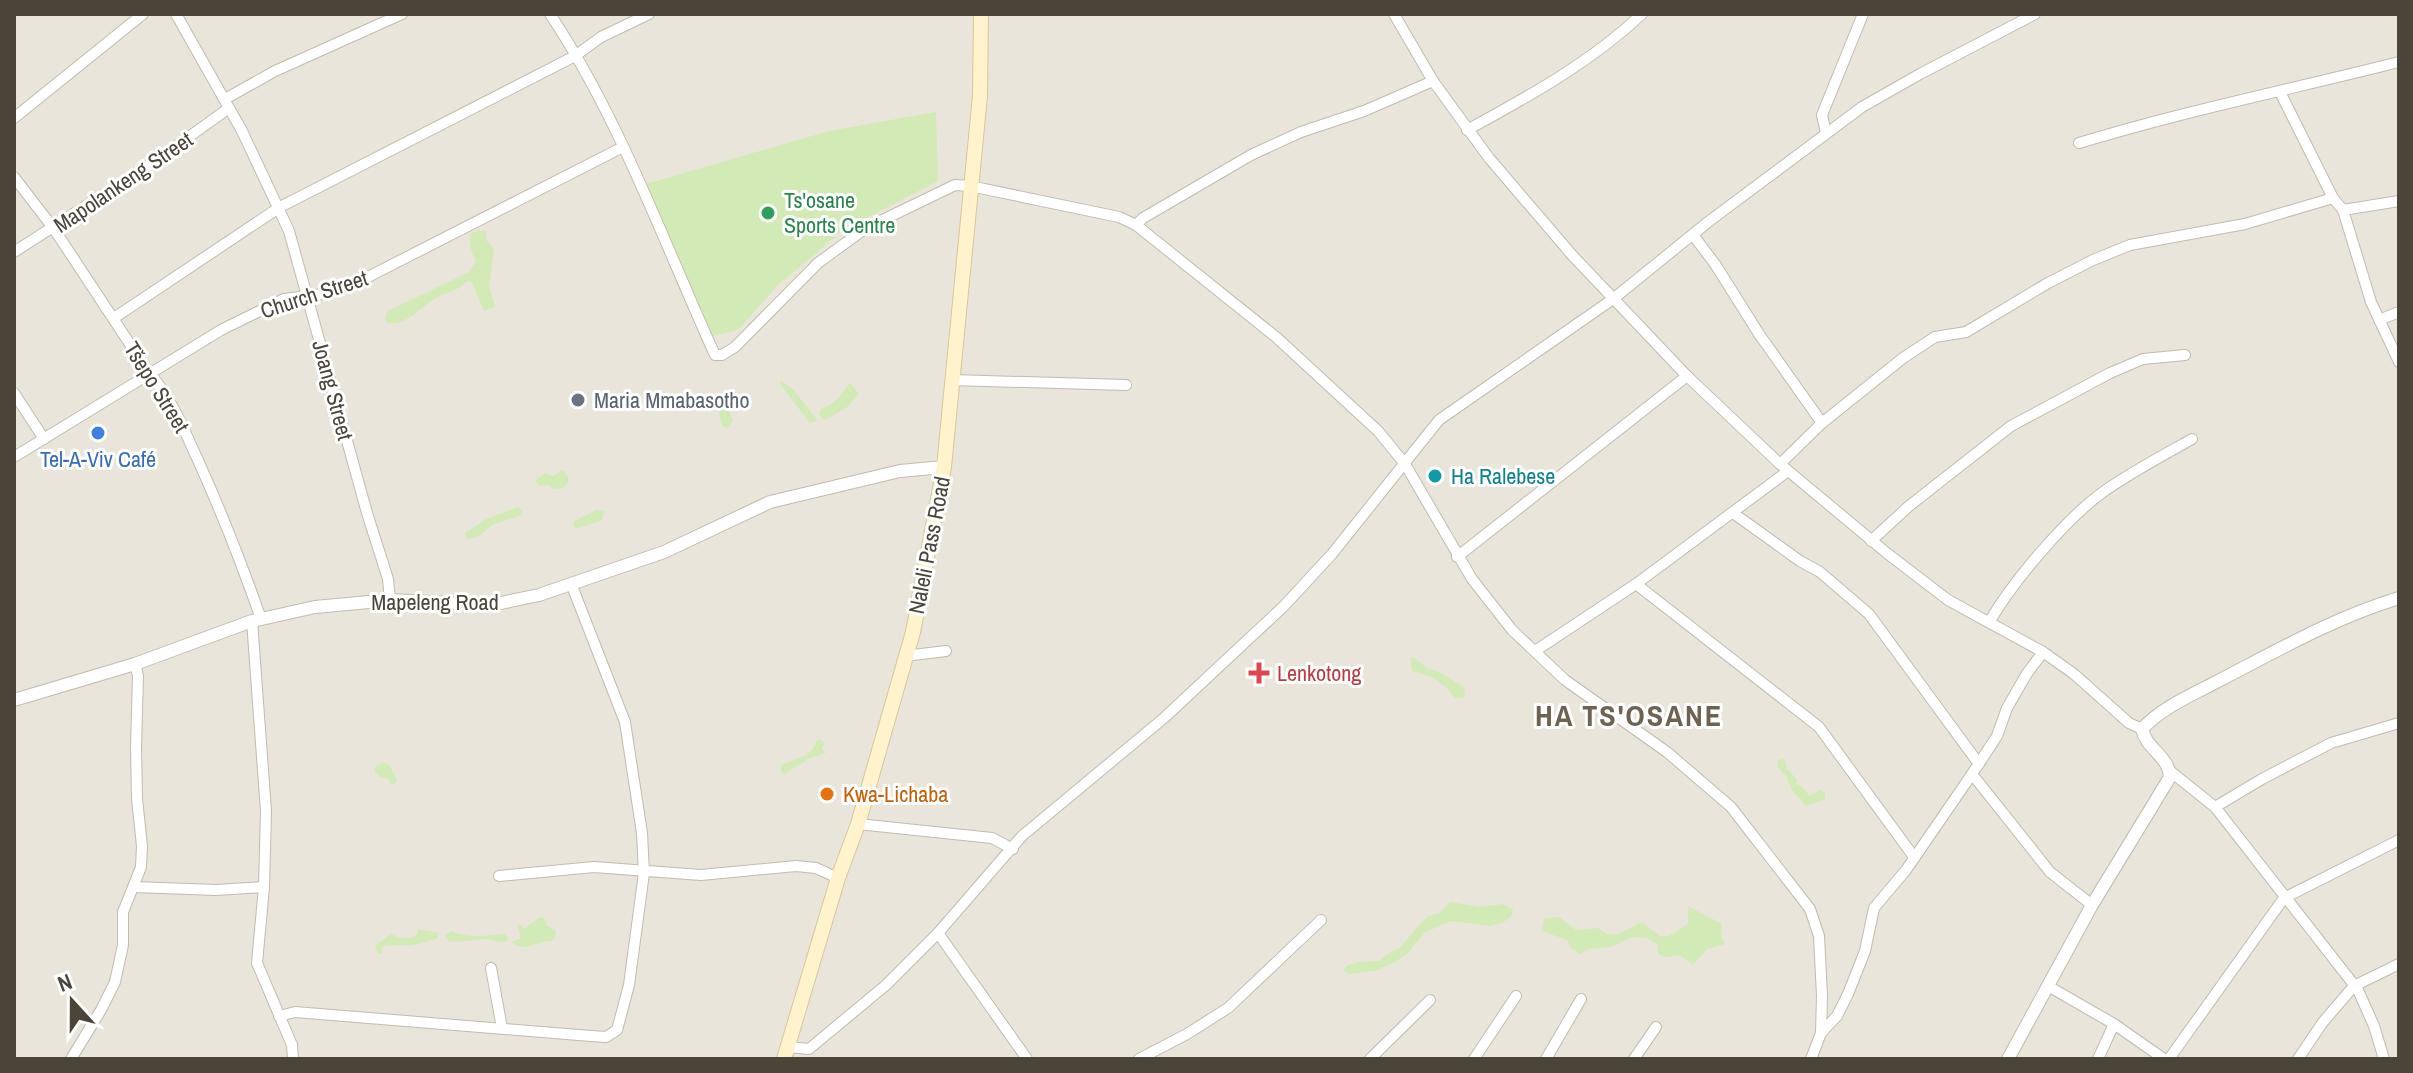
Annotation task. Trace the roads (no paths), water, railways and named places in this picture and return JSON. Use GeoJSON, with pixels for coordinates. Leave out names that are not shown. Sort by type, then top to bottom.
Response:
{"type":"FeatureCollection","features":[{"type":"Feature","properties":{"kind":"main road","name":"Naleli Pass Road"},"geometry":{"type":"LineString","coordinates":[[786,1053],[838,878],[858,824],[913,632],[944,467],[980,96],[981,14]]}},
{"type":"Feature","properties":{"kind":"street"},"geometry":{"type":"LineString","coordinates":[[14,118],[143,14]]}},
{"type":"Feature","properties":{"kind":"street","name":"Joang Street"},"geometry":{"type":"LineString","coordinates":[[176,14],[280,207],[388,579],[390,600]]}},
{"type":"Feature","properties":{"kind":"street","name":"Mapolankeng Street"},"geometry":{"type":"LineString","coordinates":[[14,252],[54,229],[187,140],[227,104],[275,71],[402,14]]}},
{"type":"Feature","properties":{"kind":"street"},"geometry":{"type":"LineString","coordinates":[[550,14],[623,147],[715,355],[722,355],[735,347],[818,263],[866,228],[955,185],[1119,217],[1136,225],[1276,337],[1378,431],[1405,464],[1457,557],[1512,630],[1565,680],[1667,752],[1731,807],[1810,909],[1819,936],[1821,1033],[1811,1059]]}},
{"type":"Feature","properties":{"kind":"street"},"geometry":{"type":"LineString","coordinates":[[114,318],[280,207],[575,56],[601,37],[649,14]]}},
{"type":"Feature","properties":{"kind":"street"},"geometry":{"type":"LineString","coordinates":[[1394,14],[1433,81],[1467,130],[1572,255],[1687,376],[1784,467],[1871,541],[1948,600],[2043,652],[2074,674],[2129,723],[2142,729]]}},
{"type":"Feature","properties":{"kind":"street"},"geometry":{"type":"LineString","coordinates":[[1467,130],[1535,93],[1596,54],[1642,14]]}},
{"type":"Feature","properties":{"kind":"street"},"geometry":{"type":"LineString","coordinates":[[1826,133],[1822,115],[1863,14]]}},
{"type":"Feature","properties":{"kind":"street"},"geometry":{"type":"LineString","coordinates":[[786,1053],[809,1049],[886,985],[938,933],[1022,836],[1164,718],[1284,606],[1332,554],[1439,420],[1613,299],[1862,107],[2035,14]]}},
{"type":"Feature","properties":{"kind":"street"},"geometry":{"type":"LineString","coordinates":[[2079,143],[2143,123],[2399,62]]}},
{"type":"Feature","properties":{"kind":"street"},"geometry":{"type":"LineString","coordinates":[[1136,225],[1251,155],[1301,132],[1364,111],[1433,81]]}},
{"type":"Feature","properties":{"kind":"street"},"geometry":{"type":"LineString","coordinates":[[2280,92],[2333,198],[2343,210],[2379,320],[2399,362]]}},
{"type":"Feature","properties":{"kind":"street","name":"Church Street"},"geometry":{"type":"LineString","coordinates":[[14,457],[149,373],[265,307],[284,299],[339,289],[376,273],[623,147]]}},
{"type":"Feature","properties":{"kind":"street","name":"Tšepo Street"},"geometry":{"type":"LineString","coordinates":[[14,177],[54,229],[180,420],[218,502],[256,620],[266,802],[264,887],[257,963],[292,1045],[293,1059]]}},
{"type":"Feature","properties":{"kind":"street"},"geometry":{"type":"LineString","coordinates":[[1535,651],[1636,584],[1733,513],[1784,467],[1822,423],[1903,358],[1935,337],[1966,332],[2048,283],[2130,245],[2245,224],[2333,198]]}},
{"type":"Feature","properties":{"kind":"street"},"geometry":{"type":"LineString","coordinates":[[2343,210],[2399,201]]}},
{"type":"Feature","properties":{"kind":"street"},"geometry":{"type":"LineString","coordinates":[[1693,235],[1822,423]]}},
{"type":"Feature","properties":{"kind":"street"},"geometry":{"type":"LineString","coordinates":[[2379,320],[2399,312]]}},
{"type":"Feature","properties":{"kind":"street"},"geometry":{"type":"LineString","coordinates":[[1871,541],[1909,506],[2011,426],[2110,373],[2143,359],[2185,355]]}},
{"type":"Feature","properties":{"kind":"street"},"geometry":{"type":"LineString","coordinates":[[1457,557],[1687,376]]}},
{"type":"Feature","properties":{"kind":"street"},"geometry":{"type":"LineString","coordinates":[[951,380],[1126,385]]}},
{"type":"Feature","properties":{"kind":"street"},"geometry":{"type":"LineString","coordinates":[[14,393],[44,439]]}},
{"type":"Feature","properties":{"kind":"street"},"geometry":{"type":"LineString","coordinates":[[1990,621],[2006,593],[2078,514],[2122,480],[2192,439]]}},
{"type":"Feature","properties":{"kind":"street","name":"Mapeleng Road"},"geometry":{"type":"LineString","coordinates":[[14,700],[135,664],[256,620],[336,603],[390,600],[491,605],[572,586],[664,552],[770,502],[900,471],[944,467]]}},
{"type":"Feature","properties":{"kind":"street"},"geometry":{"type":"LineString","coordinates":[[1733,513],[1820,572],[1869,614],[1979,764]]}},
{"type":"Feature","properties":{"kind":"street"},"geometry":{"type":"LineString","coordinates":[[1636,584],[1819,727],[1914,857]]}},
{"type":"Feature","properties":{"kind":"street"},"geometry":{"type":"LineString","coordinates":[[279,1016],[295,1012],[606,1037],[617,1030],[629,985],[644,873],[642,833],[625,722],[572,586]]}},
{"type":"Feature","properties":{"kind":"street"},"geometry":{"type":"LineString","coordinates":[[2142,729],[2170,707],[2251,664],[2336,622],[2399,598]]}},
{"type":"Feature","properties":{"kind":"street"},"geometry":{"type":"LineString","coordinates":[[905,656],[946,651]]}},
{"type":"Feature","properties":{"kind":"street"},"geometry":{"type":"LineString","coordinates":[[1821,1033],[1837,1016],[1848,994],[1865,951],[1874,908],[1979,764],[1997,736],[2007,708],[2043,652]]}},
{"type":"Feature","properties":{"kind":"street"},"geometry":{"type":"LineString","coordinates":[[71,1059],[115,982],[123,945],[123,912],[141,867],[137,799],[138,676],[135,664]]}},
{"type":"Feature","properties":{"kind":"street"},"geometry":{"type":"LineString","coordinates":[[2215,807],[2331,743],[2399,723]]}},
{"type":"Feature","properties":{"kind":"street"},"geometry":{"type":"LineString","coordinates":[[2142,729],[2144,738],[2167,763],[2170,771],[2215,807],[2354,986],[2374,1026],[2381,1057]]}},
{"type":"Feature","properties":{"kind":"street"},"geometry":{"type":"LineString","coordinates":[[2008,1059],[2092,905],[2168,782],[2170,771]]}},
{"type":"Feature","properties":{"kind":"street"},"geometry":{"type":"LineString","coordinates":[[1972,774],[2050,872],[2092,905]]}},
{"type":"Feature","properties":{"kind":"street"},"geometry":{"type":"LineString","coordinates":[[858,824],[992,838],[1013,849]]}},
{"type":"Feature","properties":{"kind":"street"},"geometry":{"type":"LineString","coordinates":[[2048,986],[2167,1059],[2284,898],[2399,840]]}},
{"type":"Feature","properties":{"kind":"street"},"geometry":{"type":"LineString","coordinates":[[499,876],[594,867],[701,875],[796,866],[816,868],[838,878]]}},
{"type":"Feature","properties":{"kind":"street"},"geometry":{"type":"LineString","coordinates":[[134,887],[216,890],[264,887]]}},
{"type":"Feature","properties":{"kind":"street"},"geometry":{"type":"LineString","coordinates":[[1139,1059],[1228,1008],[1321,920]]}},
{"type":"Feature","properties":{"kind":"street"},"geometry":{"type":"LineString","coordinates":[[938,933],[1027,1059]]}},
{"type":"Feature","properties":{"kind":"street"},"geometry":{"type":"LineString","coordinates":[[2298,1059],[2323,1022],[2354,986],[2399,964]]}},
{"type":"Feature","properties":{"kind":"street"},"geometry":{"type":"LineString","coordinates":[[491,968],[502,1028]]}},
{"type":"Feature","properties":{"kind":"street"},"geometry":{"type":"LineString","coordinates":[[1474,1059],[1516,996]]}},
{"type":"Feature","properties":{"kind":"street"},"geometry":{"type":"LineString","coordinates":[[1546,1059],[1581,999]]}},
{"type":"Feature","properties":{"kind":"street"},"geometry":{"type":"LineString","coordinates":[[1370,1059],[1430,1000]]}},
{"type":"Feature","properties":{"kind":"street"},"geometry":{"type":"LineString","coordinates":[[2098,1059],[2114,1024]]}},
{"type":"Feature","properties":{"kind":"street"},"geometry":{"type":"LineString","coordinates":[[1634,1059],[1656,1027]]}},
{"type":"Feature","properties":{"kind":"place","name":"Ts'osane Sports Centre"},"geometry":{"type":"Point","coordinates":[768,213]}},
{"type":"Feature","properties":{"kind":"place","name":"Maria Mmabasotho"},"geometry":{"type":"Point","coordinates":[578,400]}},
{"type":"Feature","properties":{"kind":"place","name":"Tel-A-Viv Café"},"geometry":{"type":"Point","coordinates":[98,433]}},
{"type":"Feature","properties":{"kind":"place","name":"Ha Ralebese"},"geometry":{"type":"Point","coordinates":[1435,476]}},
{"type":"Feature","properties":{"kind":"place","name":"Lenkotong"},"geometry":{"type":"Point","coordinates":[1259,673]}},
{"type":"Feature","properties":{"kind":"place","name":"Kwa-Lichaba"},"geometry":{"type":"Point","coordinates":[827,794]}},
{"type":"Feature","properties":{"kind":"district","name":"HA TS'OSANE"},"geometry":{"type":"Point","coordinates":[1629,716]}}]}
